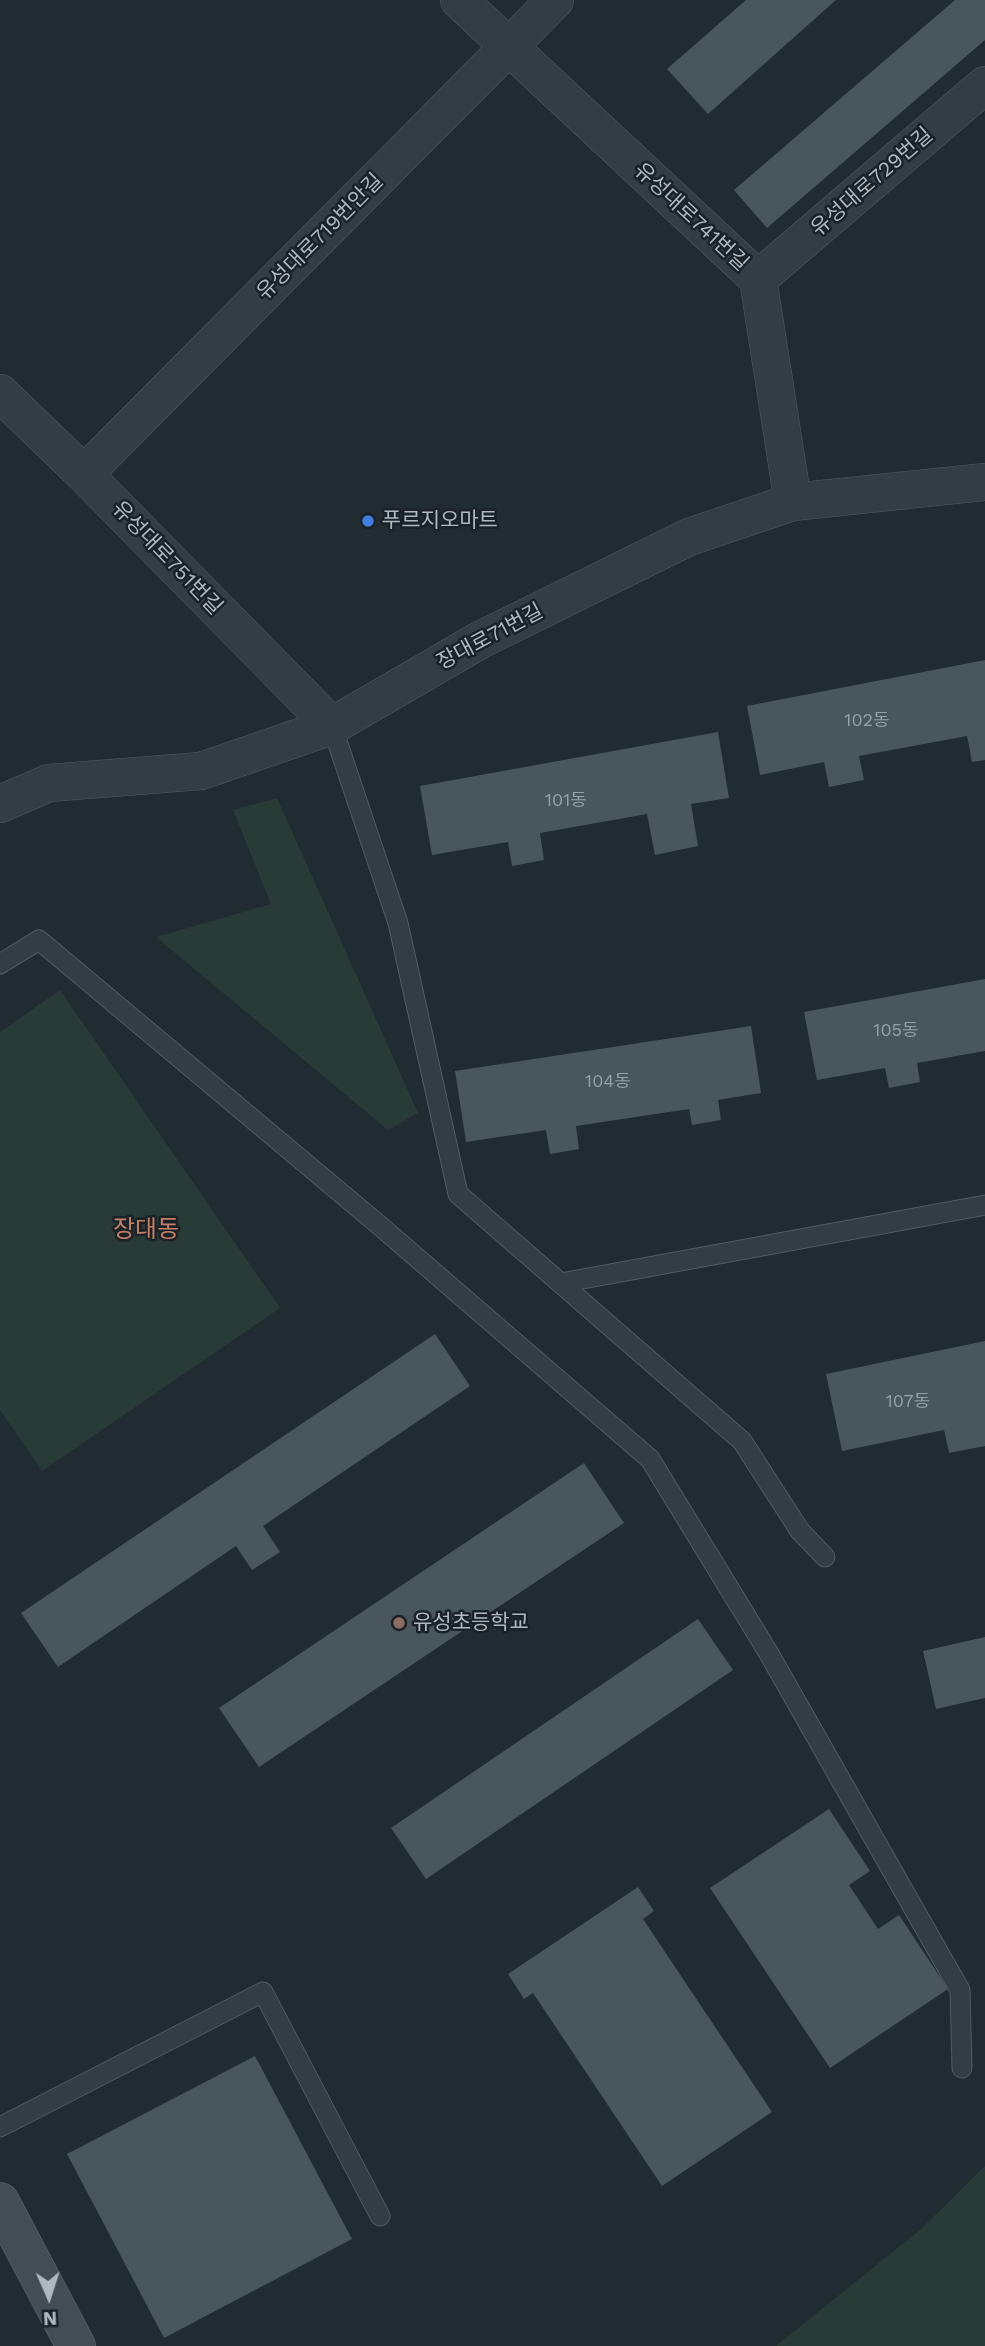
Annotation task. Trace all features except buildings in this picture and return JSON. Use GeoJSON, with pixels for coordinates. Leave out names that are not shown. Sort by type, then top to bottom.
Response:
{"type":"FeatureCollection","features":[{"type":"Feature","properties":{"kind":"street","name":"유성대로741번길"},"geometry":{"type":"LineString","coordinates":[[459,0],[758,279],[793,502]]}},
{"type":"Feature","properties":{"kind":"street","name":"유성대로719번안길"},"geometry":{"type":"LineString","coordinates":[[84,474],[555,0]]}},
{"type":"Feature","properties":{"kind":"street","name":"유성대로729번길"},"geometry":{"type":"LineString","coordinates":[[758,279],[985,85]]}},
{"type":"Feature","properties":{"kind":"street","name":"유성대로751번길"},"geometry":{"type":"LineString","coordinates":[[0,393],[84,474],[332,726]]}},
{"type":"Feature","properties":{"kind":"street","name":"장대로71번길"},"geometry":{"type":"LineString","coordinates":[[0,804],[49,783],[201,771],[332,726],[480,640],[677,543],[793,502],[985,482]]}},
{"type":"Feature","properties":{"kind":"street"},"geometry":{"type":"LineString","coordinates":[[0,2203],[76,2346]]}},
{"type":"Feature","properties":{"kind":"lane"},"geometry":{"type":"LineString","coordinates":[[332,726],[398,923],[458,1195],[742,1441],[800,1531],[825,1557]]}},
{"type":"Feature","properties":{"kind":"lane"},"geometry":{"type":"LineString","coordinates":[[0,964],[39,940],[400,1243],[650,1459],[768,1652],[960,1990],[962,2068]]}},
{"type":"Feature","properties":{"kind":"lane"},"geometry":{"type":"LineString","coordinates":[[561,1283],[985,1205]]}},
{"type":"Feature","properties":{"kind":"lane"},"geometry":{"type":"LineString","coordinates":[[0,2127],[263,1992],[380,2216]]}},
{"type":"Feature","properties":{"kind":"green space"},"geometry":{"type":"Polygon","coordinates":[[[277,798],[418,1113],[388,1130],[156,937],[271,904],[233,810],[277,798]]]}},
{"type":"Feature","properties":{"kind":"green space"},"geometry":{"type":"Polygon","coordinates":[[[60,990],[280,1308],[42,1471],[0,1410],[0,1032],[60,990]]]}},
{"type":"Feature","properties":{"kind":"green space"},"geometry":{"type":"Polygon","coordinates":[[[985,2166],[985,2346],[776,2346],[921,2229],[985,2166]]]}},
{"type":"Feature","properties":{"kind":"place","name":"푸르지오마트"},"geometry":{"type":"Point","coordinates":[368,521]}},
{"type":"Feature","properties":{"kind":"place","name":"유성초등학교"},"geometry":{"type":"Point","coordinates":[399,1623]}},
{"type":"Feature","properties":{"kind":"district","name":"장대동"},"geometry":{"type":"Point","coordinates":[146,1230]}}]}
